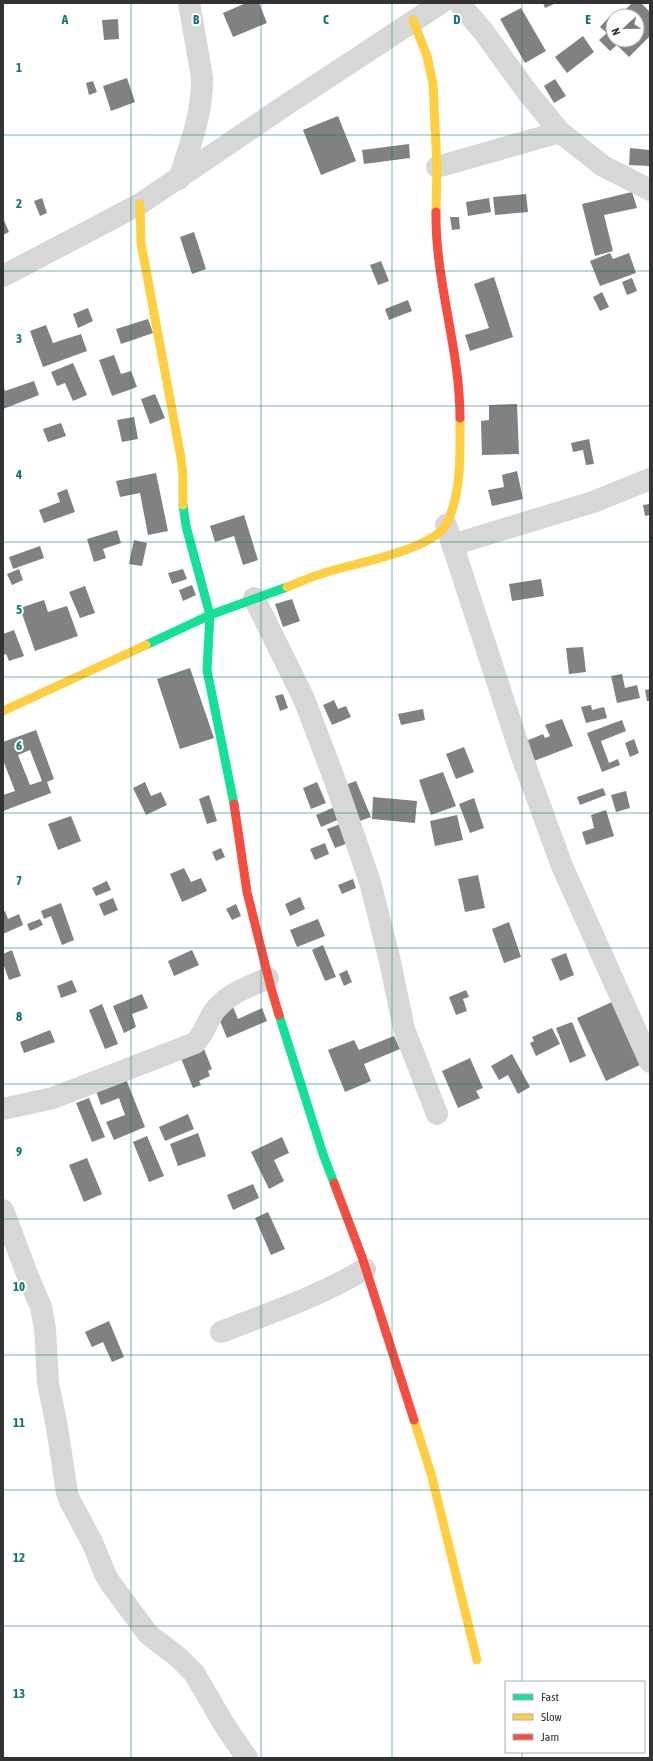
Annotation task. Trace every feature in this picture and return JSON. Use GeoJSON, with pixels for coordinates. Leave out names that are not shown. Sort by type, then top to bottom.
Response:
{"type":"FeatureCollection","features":[{"type":"Feature","properties":{"kind":"street"},"geometry":{"type":"LineString","coordinates":[[179,179],[194,132],[202,89],[202,76],[189,3]]}},
{"type":"Feature","properties":{"kind":"street"},"geometry":{"type":"LineString","coordinates":[[3,276],[140,204],[179,179],[283,106],[441,3]]}},
{"type":"Feature","properties":{"kind":"street"},"geometry":{"type":"LineString","coordinates":[[459,3],[483,31],[528,93],[560,132],[603,166],[650,190]]}},
{"type":"Feature","properties":{"kind":"street"},"geometry":{"type":"LineString","coordinates":[[413,20],[427,56],[433,84],[437,167],[436,218],[439,257],[456,367],[460,412],[460,467],[449,535],[528,774],[562,866],[650,1062]]}},
{"type":"Feature","properties":{"kind":"street"},"geometry":{"type":"LineString","coordinates":[[437,167],[560,132]]}},
{"type":"Feature","properties":{"kind":"street"},"geometry":{"type":"LineString","coordinates":[[140,204],[141,243],[181,458],[183,476],[182,501],[184,514],[210,615],[207,670],[236,814],[247,892],[284,1036],[321,1147],[365,1269],[432,1477],[477,1660]]}},
{"type":"Feature","properties":{"kind":"street"},"geometry":{"type":"LineString","coordinates":[[3,711],[210,615],[326,572],[404,551],[429,540],[593,502],[650,479]]}},
{"type":"Feature","properties":{"kind":"street"},"geometry":{"type":"LineString","coordinates":[[254,598],[304,699],[334,778],[370,882],[389,957],[404,1030],[437,1114]]}},
{"type":"Feature","properties":{"kind":"street"},"geometry":{"type":"LineString","coordinates":[[3,1109],[53,1098],[195,1042],[214,1012],[224,1000],[237,992],[268,978]]}},
{"type":"Feature","properties":{"kind":"street"},"geometry":{"type":"LineString","coordinates":[[3,1210],[26,1274],[41,1307],[45,1329],[48,1383],[70,1501],[83,1522],[106,1576],[111,1584],[148,1634],[178,1657],[194,1673],[225,1726],[247,1758]]}},
{"type":"Feature","properties":{"kind":"street"},"geometry":{"type":"LineString","coordinates":[[221,1332],[316,1296],[339,1285],[365,1269]]}},
{"type":"Feature","properties":{"kind":"building"},"geometry":{"type":"Polygon","coordinates":[[[246,3],[259,3],[267,23],[233,37],[223,13],[246,3]]]}},
{"type":"Feature","properties":{"kind":"building"},"geometry":{"type":"Polygon","coordinates":[[[543,3],[556,3],[545,8],[543,3]]]}},
{"type":"Feature","properties":{"kind":"building"},"geometry":{"type":"Polygon","coordinates":[[[632,3],[641,3],[650,12],[650,36],[645,41],[645,8],[627,8],[632,3]]]}},
{"type":"Feature","properties":{"kind":"building"},"geometry":{"type":"Polygon","coordinates":[[[521,8],[546,51],[525,63],[500,19],[521,8]]]}},
{"type":"Feature","properties":{"kind":"building"},"geometry":{"type":"Polygon","coordinates":[[[118,19],[119,39],[104,40],[102,20],[118,19]]]}},
{"type":"Feature","properties":{"kind":"building"},"geometry":{"type":"Polygon","coordinates":[[[605,22],[605,31],[600,27],[605,22]]]}},
{"type":"Feature","properties":{"kind":"building"},"geometry":{"type":"Polygon","coordinates":[[[605,35],[605,46],[599,40],[605,35]]]}},
{"type":"Feature","properties":{"kind":"building"},"geometry":{"type":"Polygon","coordinates":[[[583,36],[594,52],[567,73],[555,57],[583,36]]]}},
{"type":"Feature","properties":{"kind":"building"},"geometry":{"type":"Polygon","coordinates":[[[620,48],[638,48],[629,57],[620,48]]]}},
{"type":"Feature","properties":{"kind":"building"},"geometry":{"type":"Polygon","coordinates":[[[127,78],[135,102],[111,111],[103,86],[127,78]]]}},
{"type":"Feature","properties":{"kind":"building"},"geometry":{"type":"Polygon","coordinates":[[[555,79],[566,96],[554,103],[544,86],[555,79]]]}},
{"type":"Feature","properties":{"kind":"building"},"geometry":{"type":"Polygon","coordinates":[[[93,81],[97,92],[89,95],[86,83],[93,81]]]}},
{"type":"Feature","properties":{"kind":"building"},"geometry":{"type":"Polygon","coordinates":[[[338,116],[356,161],[321,175],[303,130],[338,116]]]}},
{"type":"Feature","properties":{"kind":"building"},"geometry":{"type":"Polygon","coordinates":[[[409,144],[410,158],[364,164],[362,150],[409,144]]]}},
{"type":"Feature","properties":{"kind":"building"},"geometry":{"type":"Polygon","coordinates":[[[630,148],[650,150],[650,166],[629,165],[630,148]]]}},
{"type":"Feature","properties":{"kind":"building"},"geometry":{"type":"Polygon","coordinates":[[[632,192],[637,208],[604,215],[613,251],[595,256],[582,204],[632,192]]]}},
{"type":"Feature","properties":{"kind":"building"},"geometry":{"type":"Polygon","coordinates":[[[526,194],[528,212],[495,215],[493,197],[526,194]]]}},
{"type":"Feature","properties":{"kind":"building"},"geometry":{"type":"Polygon","coordinates":[[[42,198],[47,213],[40,216],[34,201],[42,198]]]}},
{"type":"Feature","properties":{"kind":"building"},"geometry":{"type":"Polygon","coordinates":[[[489,198],[491,212],[468,216],[466,202],[489,198]]]}},
{"type":"Feature","properties":{"kind":"building"},"geometry":{"type":"Polygon","coordinates":[[[450,217],[459,217],[460,229],[452,230],[450,217]]]}},
{"type":"Feature","properties":{"kind":"building"},"geometry":{"type":"Polygon","coordinates":[[[3,218],[9,232],[3,235],[3,218]]]}},
{"type":"Feature","properties":{"kind":"building"},"geometry":{"type":"Polygon","coordinates":[[[194,232],[206,269],[192,274],[180,237],[194,232]]]}},
{"type":"Feature","properties":{"kind":"building"},"geometry":{"type":"Polygon","coordinates":[[[610,253],[613,259],[629,253],[636,273],[600,286],[590,261],[610,253]]]}},
{"type":"Feature","properties":{"kind":"building"},"geometry":{"type":"Polygon","coordinates":[[[381,261],[389,281],[378,285],[370,265],[381,261]]]}},
{"type":"Feature","properties":{"kind":"building"},"geometry":{"type":"Polygon","coordinates":[[[494,277],[513,337],[470,351],[465,335],[489,328],[474,284],[494,277]]]}},
{"type":"Feature","properties":{"kind":"building"},"geometry":{"type":"Polygon","coordinates":[[[632,278],[637,291],[627,295],[622,282],[632,278]]]}},
{"type":"Feature","properties":{"kind":"building"},"geometry":{"type":"Polygon","coordinates":[[[602,292],[609,307],[600,311],[593,297],[602,292]]]}},
{"type":"Feature","properties":{"kind":"building"},"geometry":{"type":"Polygon","coordinates":[[[408,300],[412,311],[389,320],[385,309],[408,300]]]}},
{"type":"Feature","properties":{"kind":"building"},"geometry":{"type":"Polygon","coordinates":[[[88,308],[93,321],[78,328],[73,314],[88,308]]]}},
{"type":"Feature","properties":{"kind":"building"},"geometry":{"type":"Polygon","coordinates":[[[148,319],[153,333],[121,344],[116,329],[148,319]]]}},
{"type":"Feature","properties":{"kind":"building"},"geometry":{"type":"Polygon","coordinates":[[[46,325],[53,343],[81,334],[87,351],[43,367],[30,331],[46,325]]]}},
{"type":"Feature","properties":{"kind":"building"},"geometry":{"type":"Polygon","coordinates":[[[114,355],[121,374],[131,371],[137,387],[112,396],[99,360],[114,355]]]}},
{"type":"Feature","properties":{"kind":"building"},"geometry":{"type":"Polygon","coordinates":[[[73,363],[87,395],[73,401],[65,383],[57,386],[51,372],[73,363]]]}},
{"type":"Feature","properties":{"kind":"building"},"geometry":{"type":"Polygon","coordinates":[[[34,381],[39,395],[3,409],[3,385],[5,391],[34,381]]]}},
{"type":"Feature","properties":{"kind":"building"},"geometry":{"type":"Polygon","coordinates":[[[155,394],[165,418],[150,424],[141,399],[155,394]]]}},
{"type":"Feature","properties":{"kind":"building"},"geometry":{"type":"Polygon","coordinates":[[[517,404],[519,454],[482,455],[481,421],[489,420],[489,405],[517,404]]]}},
{"type":"Feature","properties":{"kind":"building"},"geometry":{"type":"Polygon","coordinates":[[[134,417],[138,439],[122,442],[117,420],[134,417]]]}},
{"type":"Feature","properties":{"kind":"building"},"geometry":{"type":"Polygon","coordinates":[[[61,423],[66,436],[48,442],[43,429],[61,423]]]}},
{"type":"Feature","properties":{"kind":"building"},"geometry":{"type":"Polygon","coordinates":[[[589,439],[594,464],[586,465],[583,450],[573,452],[571,443],[589,439]]]}},
{"type":"Feature","properties":{"kind":"building"},"geometry":{"type":"Polygon","coordinates":[[[517,471],[523,499],[492,506],[488,490],[504,487],[502,475],[517,471]]]}},
{"type":"Feature","properties":{"kind":"building"},"geometry":{"type":"Polygon","coordinates":[[[156,473],[168,531],[148,535],[140,493],[120,497],[116,481],[156,473]]]}},
{"type":"Feature","properties":{"kind":"building"},"geometry":{"type":"Polygon","coordinates":[[[67,489],[75,512],[44,523],[39,510],[60,502],[57,493],[67,489]]]}},
{"type":"Feature","properties":{"kind":"building"},"geometry":{"type":"Polygon","coordinates":[[[650,504],[650,515],[645,516],[643,505],[650,504]]]}},
{"type":"Feature","properties":{"kind":"building"},"geometry":{"type":"Polygon","coordinates":[[[244,515],[258,560],[243,565],[234,536],[215,542],[210,526],[244,515]]]}},
{"type":"Feature","properties":{"kind":"building"},"geometry":{"type":"Polygon","coordinates":[[[117,530],[121,543],[103,549],[106,558],[94,562],[87,539],[117,530]]]}},
{"type":"Feature","properties":{"kind":"building"},"geometry":{"type":"Polygon","coordinates":[[[134,540],[147,543],[142,566],[129,564],[134,540]]]}},
{"type":"Feature","properties":{"kind":"building"},"geometry":{"type":"Polygon","coordinates":[[[40,546],[44,558],[13,569],[9,557],[40,546]]]}},
{"type":"Feature","properties":{"kind":"building"},"geometry":{"type":"Polygon","coordinates":[[[19,569],[23,580],[12,585],[7,574],[19,569]]]}},
{"type":"Feature","properties":{"kind":"building"},"geometry":{"type":"Polygon","coordinates":[[[183,569],[187,579],[172,584],[168,573],[183,569]]]}},
{"type":"Feature","properties":{"kind":"building"},"geometry":{"type":"Polygon","coordinates":[[[541,579],[544,596],[512,601],[509,584],[541,579]]]}},
{"type":"Feature","properties":{"kind":"building"},"geometry":{"type":"Polygon","coordinates":[[[192,585],[196,595],[183,601],[179,590],[192,585]]]}},
{"type":"Feature","properties":{"kind":"building"},"geometry":{"type":"Polygon","coordinates":[[[85,586],[95,613],[80,618],[69,592],[85,586]]]}},
{"type":"Feature","properties":{"kind":"building"},"geometry":{"type":"Polygon","coordinates":[[[292,599],[300,621],[283,627],[275,604],[292,599]]]}},
{"type":"Feature","properties":{"kind":"building"},"geometry":{"type":"Polygon","coordinates":[[[44,600],[48,612],[67,606],[78,636],[35,651],[20,608],[44,600]]]}},
{"type":"Feature","properties":{"kind":"building"},"geometry":{"type":"Polygon","coordinates":[[[14,630],[24,656],[9,661],[6,654],[3,655],[3,634],[14,630]]]}},
{"type":"Feature","properties":{"kind":"building"},"geometry":{"type":"Polygon","coordinates":[[[583,647],[586,672],[569,674],[566,648],[583,647]]]}},
{"type":"Feature","properties":{"kind":"building"},"geometry":{"type":"Polygon","coordinates":[[[190,668],[214,738],[180,749],[157,679],[190,668]]]}},
{"type":"Feature","properties":{"kind":"building"},"geometry":{"type":"Polygon","coordinates":[[[622,674],[625,688],[637,685],[640,698],[617,703],[611,676],[622,674]]]}},
{"type":"Feature","properties":{"kind":"building"},"geometry":{"type":"Polygon","coordinates":[[[650,689],[650,701],[647,701],[645,690],[650,689]]]}},
{"type":"Feature","properties":{"kind":"building"},"geometry":{"type":"Polygon","coordinates":[[[283,694],[288,708],[280,711],[275,696],[283,694]]]}},
{"type":"Feature","properties":{"kind":"building"},"geometry":{"type":"Polygon","coordinates":[[[334,700],[338,709],[346,706],[351,717],[332,725],[323,705],[334,700]]]}},
{"type":"Feature","properties":{"kind":"building"},"geometry":{"type":"Polygon","coordinates":[[[591,705],[592,710],[604,707],[607,718],[586,723],[581,707],[591,705]]]}},
{"type":"Feature","properties":{"kind":"building"},"geometry":{"type":"Polygon","coordinates":[[[423,709],[425,720],[401,725],[398,714],[423,709]]]}},
{"type":"Feature","properties":{"kind":"building"},"geometry":{"type":"Polygon","coordinates":[[[562,719],[573,746],[534,761],[526,741],[543,734],[545,738],[550,736],[545,725],[562,719]]]}},
{"type":"Feature","properties":{"kind":"building"},"geometry":{"type":"Polygon","coordinates":[[[622,720],[626,731],[601,741],[609,763],[618,759],[620,765],[602,772],[587,733],[622,720]]]}},
{"type":"Feature","properties":{"kind":"building"},"geometry":{"type":"Polygon","coordinates":[[[36,730],[54,779],[47,782],[51,793],[3,811],[3,795],[15,791],[3,760],[3,742],[36,730]],[[30,750],[18,755],[30,785],[42,781],[30,750]]]}},
{"type":"Feature","properties":{"kind":"building"},"geometry":{"type":"Polygon","coordinates":[[[634,739],[639,753],[630,757],[625,743],[634,739]]]}},
{"type":"Feature","properties":{"kind":"building"},"geometry":{"type":"Polygon","coordinates":[[[464,747],[474,772],[456,779],[446,754],[464,747]]]}},
{"type":"Feature","properties":{"kind":"building"},"geometry":{"type":"Polygon","coordinates":[[[443,772],[456,806],[431,815],[419,780],[443,772]]]}},
{"type":"Feature","properties":{"kind":"building"},"geometry":{"type":"Polygon","coordinates":[[[356,781],[371,817],[360,821],[345,785],[356,781]]]}},
{"type":"Feature","properties":{"kind":"building"},"geometry":{"type":"Polygon","coordinates":[[[145,782],[151,796],[161,792],[167,805],[146,815],[133,788],[145,782]]]}},
{"type":"Feature","properties":{"kind":"building"},"geometry":{"type":"Polygon","coordinates":[[[317,782],[326,803],[311,809],[303,788],[317,782]]]}},
{"type":"Feature","properties":{"kind":"building"},"geometry":{"type":"Polygon","coordinates":[[[603,788],[606,795],[580,805],[577,797],[603,788]]]}},
{"type":"Feature","properties":{"kind":"building"},"geometry":{"type":"Polygon","coordinates":[[[626,791],[630,808],[616,812],[611,795],[626,791]]]}},
{"type":"Feature","properties":{"kind":"building"},"geometry":{"type":"Polygon","coordinates":[[[209,795],[217,821],[207,824],[199,799],[209,795]]]}},
{"type":"Feature","properties":{"kind":"building"},"geometry":{"type":"Polygon","coordinates":[[[373,797],[417,801],[415,823],[372,819],[373,797]]]}},
{"type":"Feature","properties":{"kind":"building"},"geometry":{"type":"Polygon","coordinates":[[[474,798],[484,828],[470,833],[459,804],[474,798]]]}},
{"type":"Feature","properties":{"kind":"building"},"geometry":{"type":"Polygon","coordinates":[[[337,806],[342,818],[321,827],[316,815],[337,806]]]}},
{"type":"Feature","properties":{"kind":"building"},"geometry":{"type":"Polygon","coordinates":[[[606,810],[614,836],[586,845],[582,832],[594,828],[591,815],[606,810]]]}},
{"type":"Feature","properties":{"kind":"building"},"geometry":{"type":"Polygon","coordinates":[[[457,815],[463,840],[435,846],[430,821],[457,815]]]}},
{"type":"Feature","properties":{"kind":"building"},"geometry":{"type":"Polygon","coordinates":[[[71,816],[81,841],[58,850],[48,824],[71,816]]]}},
{"type":"Feature","properties":{"kind":"building"},"geometry":{"type":"Polygon","coordinates":[[[343,823],[351,842],[335,848],[327,829],[343,823]]]}},
{"type":"Feature","properties":{"kind":"building"},"geometry":{"type":"Polygon","coordinates":[[[325,843],[329,854],[315,860],[310,849],[325,843]]]}},
{"type":"Feature","properties":{"kind":"building"},"geometry":{"type":"Polygon","coordinates":[[[221,848],[225,857],[216,861],[212,852],[221,848]]]}},
{"type":"Feature","properties":{"kind":"building"},"geometry":{"type":"Polygon","coordinates":[[[184,868],[191,882],[201,878],[207,891],[182,902],[170,874],[184,868]]]}},
{"type":"Feature","properties":{"kind":"building"},"geometry":{"type":"Polygon","coordinates":[[[478,875],[485,908],[465,912],[458,879],[478,875]]]}},
{"type":"Feature","properties":{"kind":"building"},"geometry":{"type":"Polygon","coordinates":[[[353,879],[356,888],[342,894],[338,885],[353,879]]]}},
{"type":"Feature","properties":{"kind":"building"},"geometry":{"type":"Polygon","coordinates":[[[107,881],[111,890],[96,896],[92,888],[107,881]]]}},
{"type":"Feature","properties":{"kind":"building"},"geometry":{"type":"Polygon","coordinates":[[[300,897],[305,909],[290,916],[285,904],[300,897]]]}},
{"type":"Feature","properties":{"kind":"building"},"geometry":{"type":"Polygon","coordinates":[[[113,898],[118,910],[104,916],[99,904],[113,898]]]}},
{"type":"Feature","properties":{"kind":"building"},"geometry":{"type":"Polygon","coordinates":[[[61,903],[74,940],[62,945],[51,916],[44,919],[41,911],[61,903]]]}},
{"type":"Feature","properties":{"kind":"building"},"geometry":{"type":"Polygon","coordinates":[[[236,904],[241,916],[232,920],[226,909],[236,904]]]}},
{"type":"Feature","properties":{"kind":"building"},"geometry":{"type":"Polygon","coordinates":[[[5,911],[8,919],[19,914],[23,925],[3,934],[3,912],[5,911]]]}},
{"type":"Feature","properties":{"kind":"building"},"geometry":{"type":"Polygon","coordinates":[[[40,919],[43,925],[30,931],[27,924],[40,919]]]}},
{"type":"Feature","properties":{"kind":"building"},"geometry":{"type":"Polygon","coordinates":[[[318,919],[325,936],[297,947],[290,930],[318,919]]]}},
{"type":"Feature","properties":{"kind":"building"},"geometry":{"type":"Polygon","coordinates":[[[509,922],[521,957],[504,963],[492,929],[509,922]]]}},
{"type":"Feature","properties":{"kind":"building"},"geometry":{"type":"Polygon","coordinates":[[[323,945],[336,977],[325,981],[312,950],[323,945]]]}},
{"type":"Feature","properties":{"kind":"building"},"geometry":{"type":"Polygon","coordinates":[[[12,950],[21,976],[9,980],[3,963],[3,954],[12,950]]]}},
{"type":"Feature","properties":{"kind":"building"},"geometry":{"type":"Polygon","coordinates":[[[192,950],[199,965],[174,976],[168,961],[192,950]]]}},
{"type":"Feature","properties":{"kind":"building"},"geometry":{"type":"Polygon","coordinates":[[[566,953],[574,975],[560,981],[551,959],[566,953]]]}},
{"type":"Feature","properties":{"kind":"building"},"geometry":{"type":"Polygon","coordinates":[[[347,970],[352,982],[344,986],[339,974],[347,970]]]}},
{"type":"Feature","properties":{"kind":"building"},"geometry":{"type":"Polygon","coordinates":[[[72,980],[77,992],[61,998],[57,986],[72,980]]]}},
{"type":"Feature","properties":{"kind":"building"},"geometry":{"type":"Polygon","coordinates":[[[466,990],[469,997],[463,999],[467,1011],[456,1015],[449,997],[466,990]]]}},
{"type":"Feature","properties":{"kind":"building"},"geometry":{"type":"Polygon","coordinates":[[[142,994],[148,1008],[132,1014],[136,1027],[124,1033],[113,1006],[142,994]]]}},
{"type":"Feature","properties":{"kind":"building"},"geometry":{"type":"Polygon","coordinates":[[[614,1001],[642,1064],[606,1081],[577,1018],[614,1001]]]}},
{"type":"Feature","properties":{"kind":"building"},"geometry":{"type":"Polygon","coordinates":[[[102,1004],[118,1044],[105,1049],[89,1010],[102,1004]]]}},
{"type":"Feature","properties":{"kind":"building"},"geometry":{"type":"Polygon","coordinates":[[[233,1007],[238,1019],[262,1008],[267,1021],[227,1038],[217,1014],[233,1007]]]}},
{"type":"Feature","properties":{"kind":"building"},"geometry":{"type":"Polygon","coordinates":[[[572,1022],[586,1056],[570,1063],[556,1028],[572,1022]]]}},
{"type":"Feature","properties":{"kind":"building"},"geometry":{"type":"Polygon","coordinates":[[[552,1028],[560,1044],[536,1056],[530,1043],[534,1041],[532,1037],[552,1028]]]}},
{"type":"Feature","properties":{"kind":"building"},"geometry":{"type":"Polygon","coordinates":[[[50,1030],[55,1042],[24,1053],[20,1042],[50,1030]]]}},
{"type":"Feature","properties":{"kind":"building"},"geometry":{"type":"Polygon","coordinates":[[[394,1036],[400,1049],[364,1064],[371,1081],[345,1092],[328,1050],[354,1040],[359,1050],[394,1036]]]}},
{"type":"Feature","properties":{"kind":"building"},"geometry":{"type":"Polygon","coordinates":[[[204,1049],[212,1069],[208,1071],[210,1076],[199,1081],[201,1085],[193,1088],[181,1058],[204,1049]]]}},
{"type":"Feature","properties":{"kind":"building"},"geometry":{"type":"Polygon","coordinates":[[[512,1054],[530,1087],[518,1094],[508,1075],[499,1080],[491,1066],[512,1054]]]}},
{"type":"Feature","properties":{"kind":"building"},"geometry":{"type":"Polygon","coordinates":[[[470,1058],[483,1088],[476,1091],[480,1098],[458,1108],[442,1071],[470,1058]]]}},
{"type":"Feature","properties":{"kind":"building"},"geometry":{"type":"Polygon","coordinates":[[[126,1079],[145,1127],[114,1140],[106,1122],[125,1115],[119,1098],[101,1105],[96,1091],[126,1079]]]}},
{"type":"Feature","properties":{"kind":"building"},"geometry":{"type":"Polygon","coordinates":[[[89,1098],[105,1137],[92,1142],[76,1103],[89,1098]]]}},
{"type":"Feature","properties":{"kind":"building"},"geometry":{"type":"Polygon","coordinates":[[[188,1114],[194,1129],[165,1141],[159,1127],[188,1114]]]}},
{"type":"Feature","properties":{"kind":"building"},"geometry":{"type":"Polygon","coordinates":[[[198,1133],[206,1156],[178,1166],[170,1144],[198,1133]]]}},
{"type":"Feature","properties":{"kind":"building"},"geometry":{"type":"Polygon","coordinates":[[[147,1136],[164,1176],[149,1182],[133,1142],[147,1136]]]}},
{"type":"Feature","properties":{"kind":"building"},"geometry":{"type":"Polygon","coordinates":[[[282,1137],[289,1153],[274,1160],[284,1181],[269,1189],[251,1152],[282,1137]]]}},
{"type":"Feature","properties":{"kind":"building"},"geometry":{"type":"Polygon","coordinates":[[[87,1158],[102,1194],[84,1202],[69,1165],[87,1158]]]}},
{"type":"Feature","properties":{"kind":"building"},"geometry":{"type":"Polygon","coordinates":[[[253,1184],[259,1198],[233,1210],[227,1195],[253,1184]]]}},
{"type":"Feature","properties":{"kind":"building"},"geometry":{"type":"Polygon","coordinates":[[[268,1212],[285,1249],[271,1255],[255,1218],[268,1212]]]}},
{"type":"Feature","properties":{"kind":"building"},"geometry":{"type":"Polygon","coordinates":[[[109,1321],[124,1357],[112,1362],[103,1342],[92,1347],[85,1332],[109,1321]]]}},
{"type":"Feature","properties":{"kind":"traffic: fast"},"geometry":{"type":"LineString","coordinates":[[183,505],[186,526],[210,615],[207,670],[234,804]]}},
{"type":"Feature","properties":{"kind":"traffic: fast"},"geometry":{"type":"LineString","coordinates":[[146,645],[210,615],[287,587]]}},
{"type":"Feature","properties":{"kind":"traffic: fast"},"geometry":{"type":"LineString","coordinates":[[279,1015],[323,1154],[334,1183]]}},
{"type":"Feature","properties":{"kind":"traffic: slow"},"geometry":{"type":"LineString","coordinates":[[413,20],[427,56],[433,84],[437,167],[436,212]]}},
{"type":"Feature","properties":{"kind":"traffic: slow"},"geometry":{"type":"LineString","coordinates":[[140,204],[141,243],[181,458],[183,476],[183,505]]}},
{"type":"Feature","properties":{"kind":"traffic: slow"},"geometry":{"type":"LineString","coordinates":[[287,587],[340,568],[374,560],[411,548],[427,541],[439,532],[447,523],[452,511],[458,485],[460,418]]}},
{"type":"Feature","properties":{"kind":"traffic: slow"},"geometry":{"type":"LineString","coordinates":[[3,711],[146,645]]}},
{"type":"Feature","properties":{"kind":"traffic: slow"},"geometry":{"type":"LineString","coordinates":[[414,1420],[432,1477],[477,1660]]}},
{"type":"Feature","properties":{"kind":"traffic: jam"},"geometry":{"type":"LineString","coordinates":[[436,212],[439,264],[456,366],[460,418]]}},
{"type":"Feature","properties":{"kind":"traffic: jam"},"geometry":{"type":"LineString","coordinates":[[234,804],[247,892],[279,1015]]}},
{"type":"Feature","properties":{"kind":"traffic: jam"},"geometry":{"type":"LineString","coordinates":[[334,1183],[362,1257],[414,1420]]}}]}
